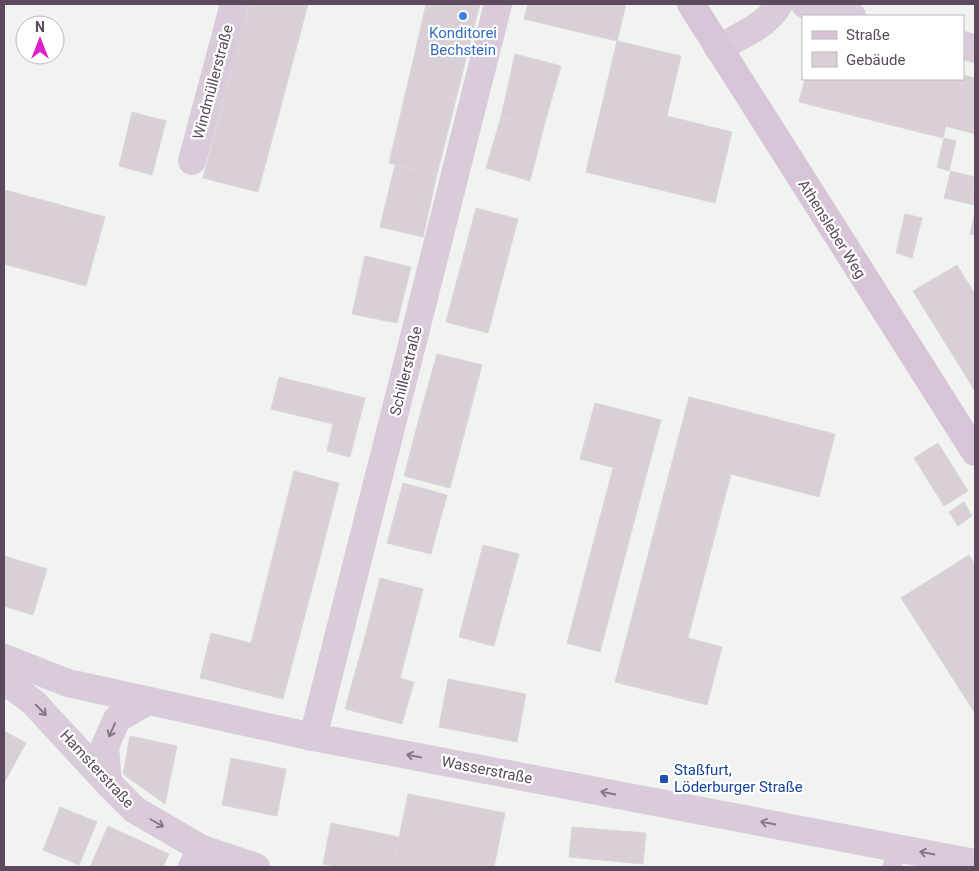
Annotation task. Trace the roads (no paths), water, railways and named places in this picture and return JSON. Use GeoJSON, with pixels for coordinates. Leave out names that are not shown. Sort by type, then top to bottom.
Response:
{"type":"FeatureCollection","features":[{"type":"Feature","properties":{"kind":"main road","name":"Athensleber Weg"},"geometry":{"type":"LineString","coordinates":[[691,4],[975,452]]}},
{"type":"Feature","properties":{"kind":"street","name":"Windmüllerstraße"},"geometry":{"type":"LineString","coordinates":[[192,161],[234,4]]}},
{"type":"Feature","properties":{"kind":"street","name":"Schillerstraße"},"geometry":{"type":"LineString","coordinates":[[313,737],[498,4]]}},
{"type":"Feature","properties":{"kind":"street"},"geometry":{"type":"LineString","coordinates":[[718,48],[762,22],[779,4]]}},
{"type":"Feature","properties":{"kind":"street"},"geometry":{"type":"LineString","coordinates":[[805,4],[848,15]]}},
{"type":"Feature","properties":{"kind":"street","name":"Wasserstraße"},"geometry":{"type":"LineString","coordinates":[[4,658],[68,683],[313,737],[895,857],[975,863]]}},
{"type":"Feature","properties":{"kind":"street","name":"Hamsterstraße"},"geometry":{"type":"LineString","coordinates":[[4,680],[34,703],[108,784],[135,810],[197,858],[256,867]]}},
{"type":"Feature","properties":{"kind":"street"},"geometry":{"type":"LineString","coordinates":[[108,784],[105,746],[117,719],[148,701]]}},
{"type":"Feature","properties":{"kind":"place","name":"Konditorei Bechstein"},"geometry":{"type":"Point","coordinates":[463,16]}},
{"type":"Feature","properties":{"kind":"place","name":"Staßfurt, Löderburger Straße"},"geometry":{"type":"Point","coordinates":[664,779]}}]}
